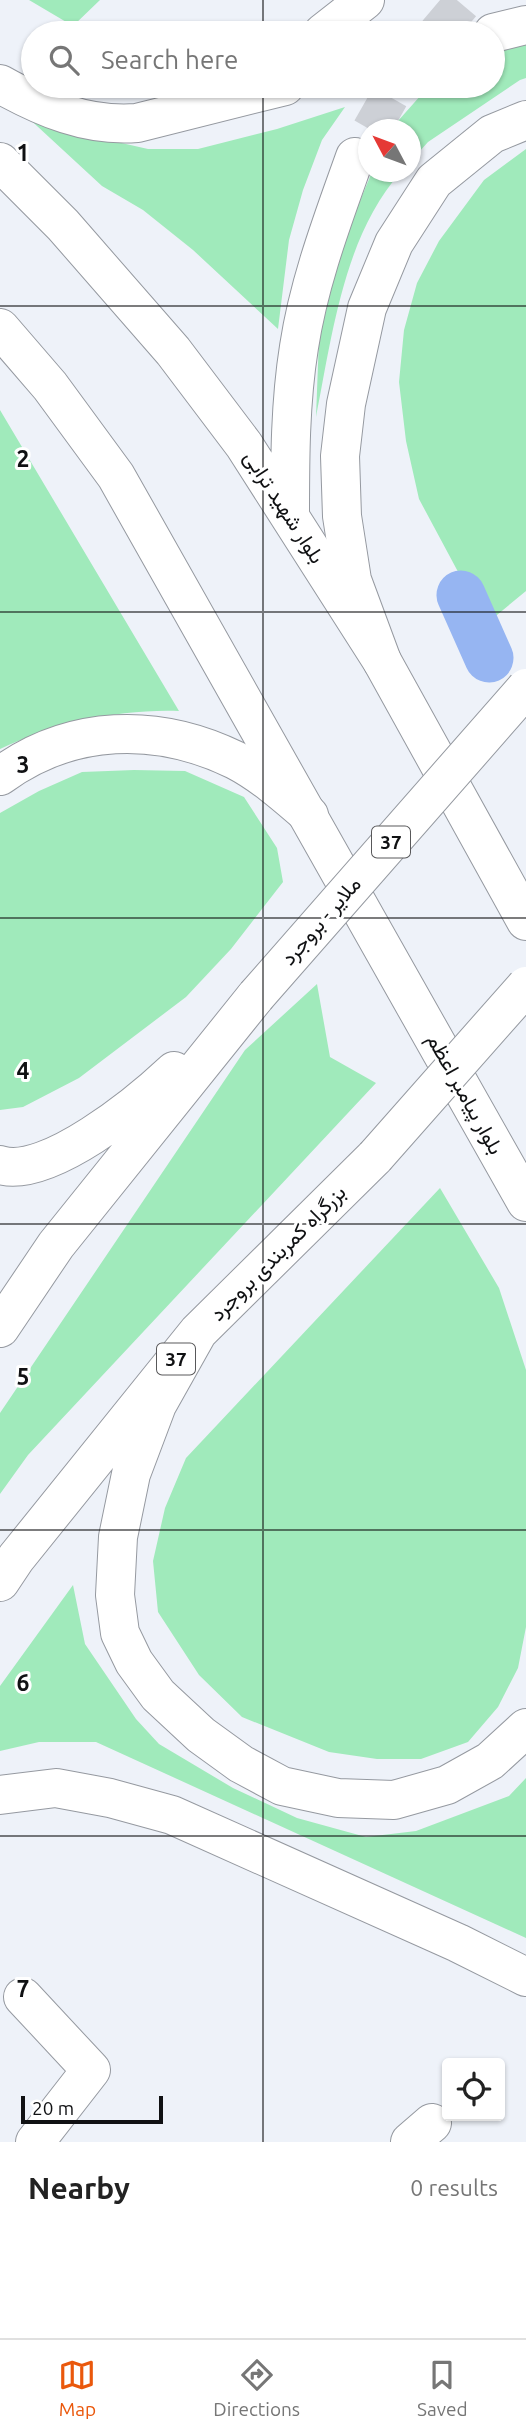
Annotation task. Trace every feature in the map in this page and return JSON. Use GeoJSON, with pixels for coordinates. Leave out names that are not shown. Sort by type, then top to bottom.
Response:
{"type":"FeatureCollection","features":[{"type":"Feature","properties":{"kind":"main road"},"geometry":{"type":"LineString","coordinates":[[338,21],[365,0]]}},
{"type":"Feature","properties":{"kind":"main road"},"geometry":{"type":"LineString","coordinates":[[505,30],[526,25]]}},
{"type":"Feature","properties":{"kind":"main road"},"geometry":{"type":"LineString","coordinates":[[0,84],[21,95]]}},
{"type":"Feature","properties":{"kind":"main road"},"geometry":{"type":"LineString","coordinates":[[26,98],[92,122],[113,125],[136,123],[237,98]]}},
{"type":"Feature","properties":{"kind":"main road"},"geometry":{"type":"LineString","coordinates":[[136,123],[198,98]]}},
{"type":"Feature","properties":{"kind":"main road"},"geometry":{"type":"LineString","coordinates":[[382,660],[352,580],[342,516],[340,456],[346,404],[366,308],[394,243],[434,181],[492,134],[526,120]]}},
{"type":"Feature","properties":{"kind":"main road"},"geometry":{"type":"LineString","coordinates":[[290,517],[290,422],[299,345],[319,260],[355,157]]}},
{"type":"Feature","properties":{"kind":"main road","name":"بلوار شهید ترابی"},"geometry":{"type":"LineString","coordinates":[[0,162],[62,225],[173,351],[244,444],[382,660],[518,907]]}},
{"type":"Feature","properties":{"kind":"main road"},"geometry":{"type":"LineString","coordinates":[[0,328],[50,386],[116,476],[309,815]]}},
{"type":"Feature","properties":{"kind":"main road","name":"ملایر - بروجرد"},"geometry":{"type":"LineString","coordinates":[[256,996],[526,687]]}},
{"type":"Feature","properties":{"kind":"main road"},"geometry":{"type":"LineString","coordinates":[[0,776],[13,766],[66,741],[128,732],[184,740],[236,761],[280,790],[309,815]]}},
{"type":"Feature","properties":{"kind":"main road","name":"بلوار پیامبر اعظم"},"geometry":{"type":"LineString","coordinates":[[309,815],[526,1202]]}},
{"type":"Feature","properties":{"kind":"main road","name":"بزرگراه کمربندی بروجرد"},"geometry":{"type":"LineString","coordinates":[[0,1581],[198,1332],[375,1157],[526,986]]}},
{"type":"Feature","properties":{"kind":"main road"},"geometry":{"type":"LineString","coordinates":[[0,1165],[11,1169],[50,1158],[83,1142],[160,1085],[256,996]]}},
{"type":"Feature","properties":{"kind":"main road","name":"37"},"geometry":{"type":"LineString","coordinates":[[0,1328],[56,1245],[256,996]]}},
{"type":"Feature","properties":{"kind":"main road"},"geometry":{"type":"LineString","coordinates":[[198,1332],[157,1405],[131,1474],[118,1537],[115,1595],[120,1633],[134,1662],[159,1695],[201,1735],[241,1764],[282,1786],[338,1798],[394,1800],[447,1785],[490,1761],[526,1728]]}},
{"type":"Feature","properties":{"kind":"main road"},"geometry":{"type":"LineString","coordinates":[[0,1795],[56,1788],[110,1798],[172,1815],[458,1943],[526,1977]]}},
{"type":"Feature","properties":{"kind":"main road"},"geometry":{"type":"LineString","coordinates":[[23,1997],[91,2070],[35,2142]]}},
{"type":"Feature","properties":{"kind":"green space"},"geometry":{"type":"Polygon","coordinates":[[[29,0],[100,0],[78,21],[65,21],[29,0]]]}},
{"type":"Feature","properties":{"kind":"green space"},"geometry":{"type":"Polygon","coordinates":[[[526,41],[526,78],[505,90],[505,47],[526,41]]]}},
{"type":"Feature","properties":{"kind":"green space"},"geometry":{"type":"Polygon","coordinates":[[[418,98],[493,98],[428,142],[421,150],[421,119],[400,119],[418,98]]]}},
{"type":"Feature","properties":{"kind":"green space"},"geometry":{"type":"Polygon","coordinates":[[[11,102],[95,137],[148,149],[198,149],[277,129],[345,107],[322,140],[303,190],[289,240],[278,329],[193,250],[143,210],[102,186],[11,102]]]}},
{"type":"Feature","properties":{"kind":"green space"},"geometry":{"type":"Polygon","coordinates":[[[526,149],[526,591],[486,624],[419,499],[406,441],[399,382],[404,330],[417,283],[439,241],[484,180],[526,149]]]}},
{"type":"Feature","properties":{"kind":"green space"},"geometry":{"type":"Polygon","coordinates":[[[368,182],[393,182],[366,225],[353,256],[335,320],[316,417],[319,338],[344,239],[368,182]]]}},
{"type":"Feature","properties":{"kind":"green space"},"geometry":{"type":"Polygon","coordinates":[[[0,410],[179,711],[110,715],[65,725],[0,749],[0,410]]]}},
{"type":"Feature","properties":{"kind":"green space"},"geometry":{"type":"Polygon","coordinates":[[[185,771],[244,797],[277,848],[283,882],[231,949],[186,997],[79,1078],[23,1107],[0,1110],[0,813],[39,791],[82,772],[185,771]]]}},
{"type":"Feature","properties":{"kind":"green space"},"geometry":{"type":"Polygon","coordinates":[[[317,984],[330,1057],[376,1083],[28,1455],[0,1494],[0,1413],[245,1050],[317,984]]]}},
{"type":"Feature","properties":{"kind":"green space"},"geometry":{"type":"Polygon","coordinates":[[[440,1188],[499,1288],[526,1370],[526,1627],[518,1668],[498,1707],[468,1742],[421,1759],[377,1759],[329,1752],[242,1717],[199,1675],[158,1612],[153,1561],[165,1508],[186,1458],[440,1188]]]}},
{"type":"Feature","properties":{"kind":"green space"},"geometry":{"type":"Polygon","coordinates":[[[73,1585],[85,1644],[136,1719],[159,1744],[233,1788],[297,1818],[366,1837],[416,1831],[509,1796],[526,1778],[526,1938],[96,1742],[39,1742],[0,1751],[0,1686],[73,1585]]]}},
{"type":"Feature","properties":{"kind":"waterway"},"geometry":{"type":"LineString","coordinates":[[461,595],[489,658]]}},
{"type":"Feature","properties":{"kind":"tunnel"},"geometry":{"type":"LineString","coordinates":[[447,21],[465,0]]}},
{"type":"Feature","properties":{"kind":"tunnel"},"geometry":{"type":"LineString","coordinates":[[377,119],[389,98]]}}]}
